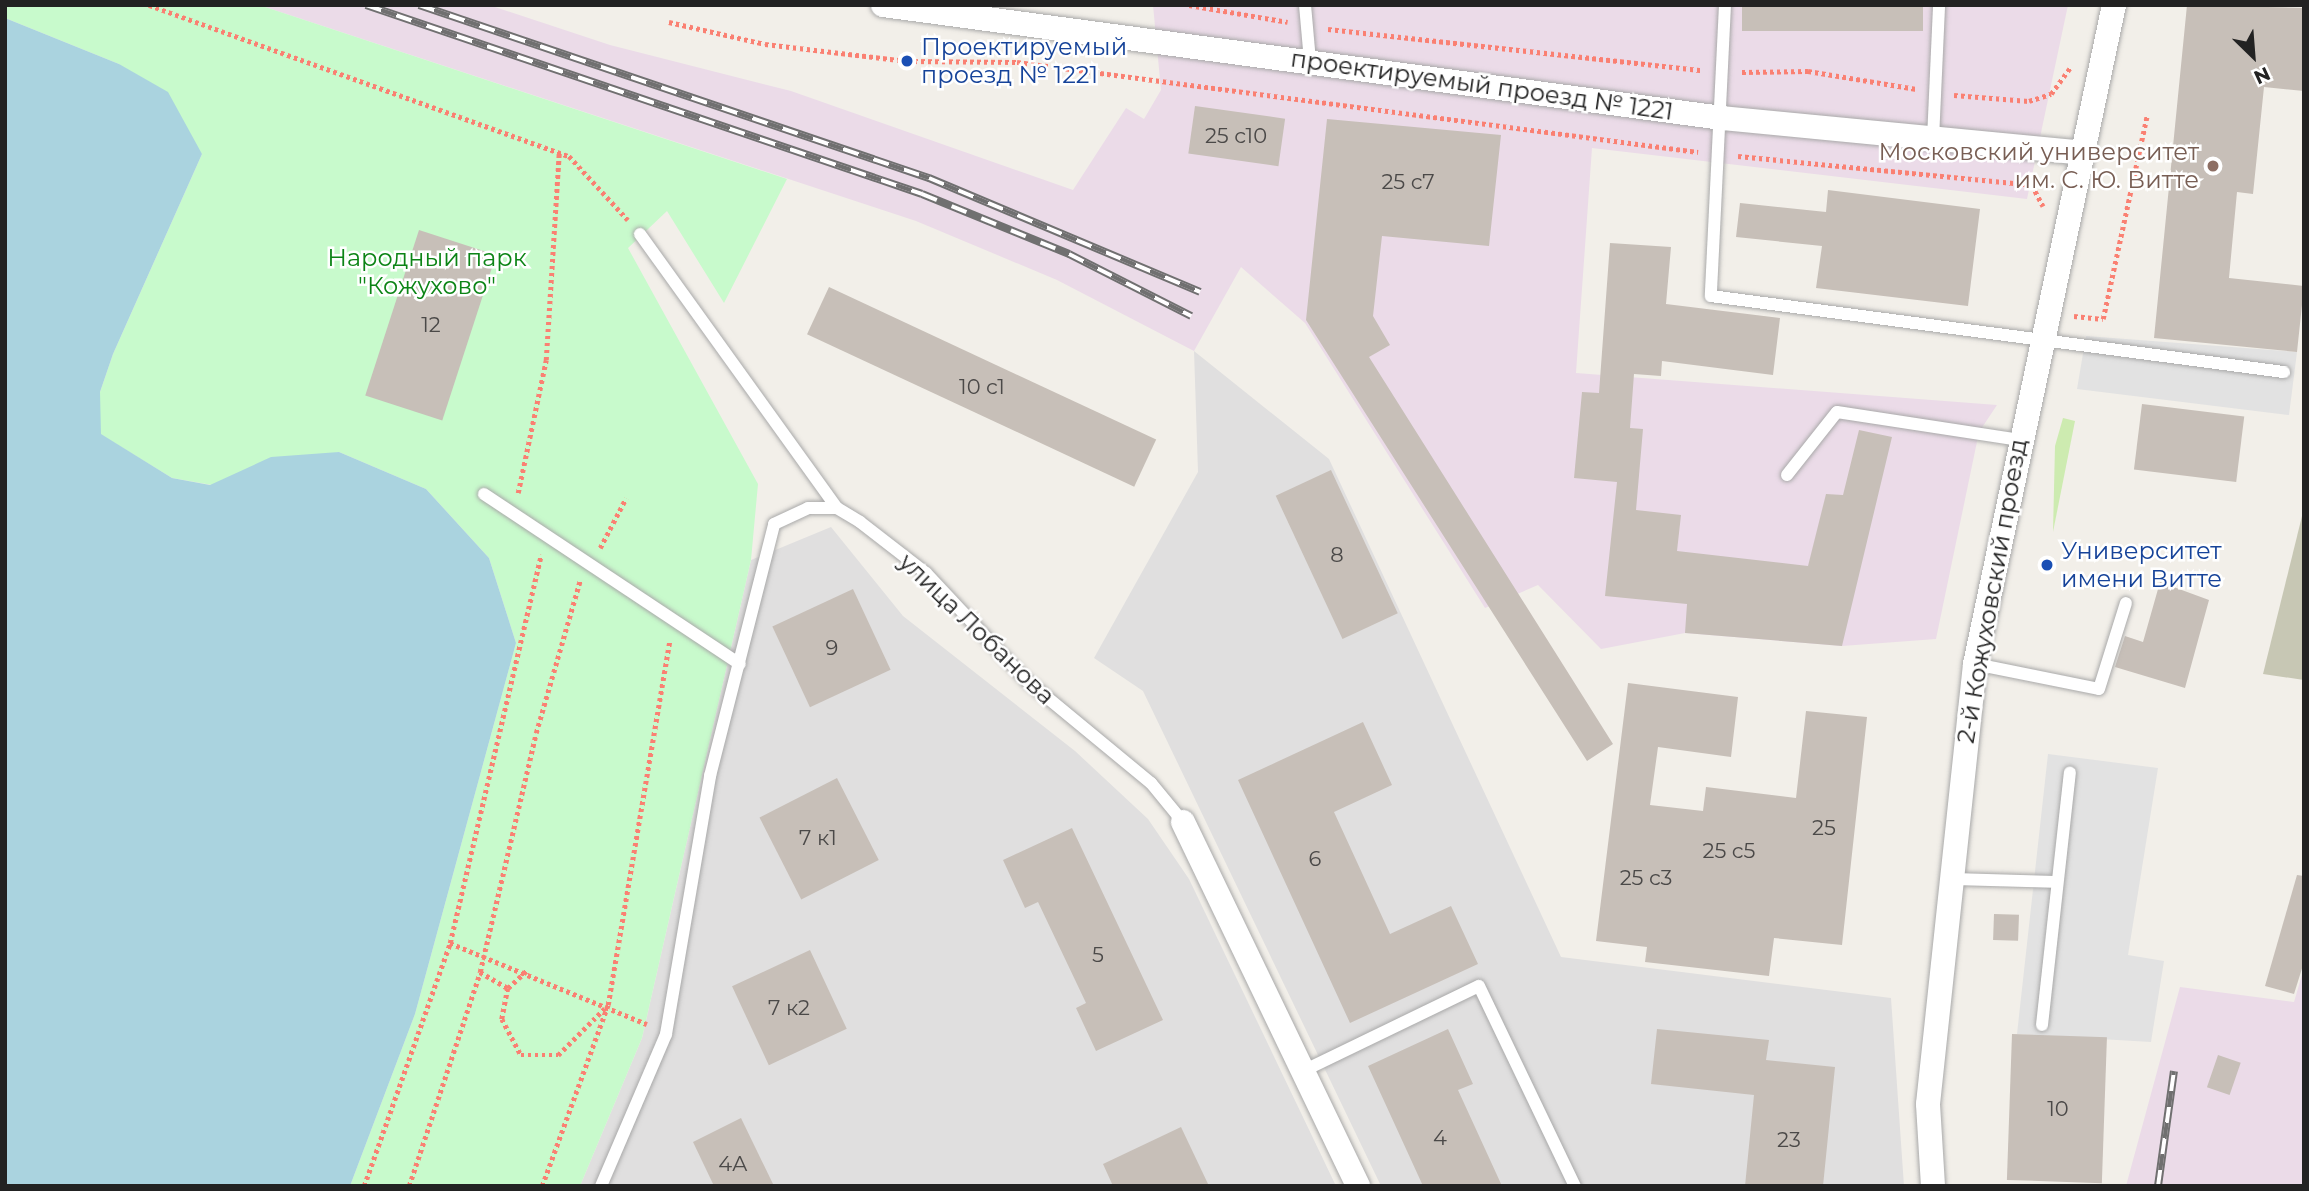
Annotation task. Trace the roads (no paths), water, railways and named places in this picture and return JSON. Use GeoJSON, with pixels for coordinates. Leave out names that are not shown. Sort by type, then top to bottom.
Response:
{"type":"FeatureCollection","features":[{"type":"Feature","properties":{"kind":"street","name":"проектируемый проезд № 1221"},"geometry":{"type":"LineString","coordinates":[[883,5],[1722,118],[2083,153]]}},
{"type":"Feature","properties":{"kind":"street","name":"2-й Кожуховский проезд"},"geometry":{"type":"LineString","coordinates":[[1933,1186],[1928,1104],[1975,664],[2042,336],[2115,5]]}},
{"type":"Feature","properties":{"kind":"street","name":"улица Лобанова"},"geometry":{"type":"LineString","coordinates":[[1183,822],[1358,1186]]}},
{"type":"Feature","properties":{"kind":"lane"},"geometry":{"type":"LineString","coordinates":[[1305,5],[1310,61]]}},
{"type":"Feature","properties":{"kind":"lane"},"geometry":{"type":"LineString","coordinates":[[1725,5],[1725,73],[1711,296],[2042,336],[2284,372]]}},
{"type":"Feature","properties":{"kind":"lane"},"geometry":{"type":"LineString","coordinates":[[1933,139],[1939,5]]}},
{"type":"Feature","properties":{"kind":"lane","name":"улица Лобанова"},"geometry":{"type":"LineString","coordinates":[[640,234],[837,508],[926,573],[1026,680],[1151,783],[1183,822]]}},
{"type":"Feature","properties":{"kind":"lane"},"geometry":{"type":"LineString","coordinates":[[1787,475],[1837,412],[2020,440]]}},
{"type":"Feature","properties":{"kind":"lane"},"geometry":{"type":"LineString","coordinates":[[484,494],[586,559],[740,664]]}},
{"type":"Feature","properties":{"kind":"lane"},"geometry":{"type":"LineString","coordinates":[[601,1186],[666,1034],[710,776],[774,524],[808,508],[837,508]]}},
{"type":"Feature","properties":{"kind":"lane"},"geometry":{"type":"LineString","coordinates":[[1975,664],[2098,689],[2126,603]]}},
{"type":"Feature","properties":{"kind":"lane"},"geometry":{"type":"LineString","coordinates":[[2042,1025],[2070,773]]}},
{"type":"Feature","properties":{"kind":"lane"},"geometry":{"type":"LineString","coordinates":[[1950,879],[2057,882]]}},
{"type":"Feature","properties":{"kind":"lane"},"geometry":{"type":"LineString","coordinates":[[1303,1071],[1479,986],[1575,1186]]}},
{"type":"Feature","properties":{"kind":"water"},"geometry":{"type":"Polygon","coordinates":[[[5,18],[119,64],[168,92],[202,154],[113,354],[100,392],[101,434],[172,478],[210,485],[271,457],[339,452],[426,489],[489,558],[516,643],[415,1014],[350,1186],[5,1186],[5,18]]]}},
{"type":"Feature","properties":{"kind":"railway"},"geometry":{"type":"LineString","coordinates":[[366,5],[922,194],[1069,254],[1191,316]]}},
{"type":"Feature","properties":{"kind":"railway"},"geometry":{"type":"LineString","coordinates":[[419,5],[929,178],[1200,292]]}},
{"type":"Feature","properties":{"kind":"railway"},"geometry":{"type":"LineString","coordinates":[[2158,1186],[2174,1071]]}},
{"type":"Feature","properties":{"kind":"place","name":"Проектируемый проезд № 1221"},"geometry":{"type":"Point","coordinates":[907,61]}},
{"type":"Feature","properties":{"kind":"place","name":"Московский университет им. С. Ю. Витте"},"geometry":{"type":"Point","coordinates":[2213,166]}},
{"type":"Feature","properties":{"kind":"place","name":"Университет имени Витте"},"geometry":{"type":"Point","coordinates":[2047,565]}},
{"type":"Feature","properties":{"kind":"park label","name":"Народный парк \"Кожухово\""},"geometry":{"type":"Point","coordinates":[427,272]}}]}
